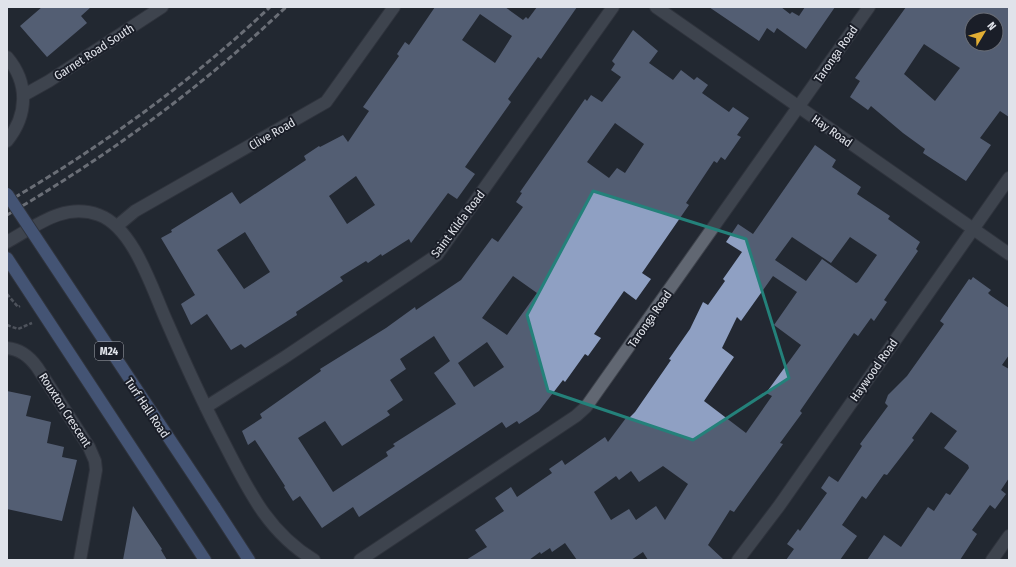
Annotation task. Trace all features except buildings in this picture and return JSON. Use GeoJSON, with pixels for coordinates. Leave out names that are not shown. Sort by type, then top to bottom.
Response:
{"type":"FeatureCollection","features":[{"type":"Feature","properties":{"kind":"main road","name":"Turf Hall Road"},"geometry":{"type":"LineString","coordinates":[[7,194],[249,560]]}},
{"type":"Feature","properties":{"kind":"main road","name":"M24"},"geometry":{"type":"LineString","coordinates":[[7,258],[205,560]]}},
{"type":"Feature","properties":{"kind":"street","name":"Garnet Road South"},"geometry":{"type":"LineString","coordinates":[[24,94],[49,81],[162,7]]}},
{"type":"Feature","properties":{"kind":"street","name":"Clive Road"},"geometry":{"type":"LineString","coordinates":[[117,226],[135,211],[326,102],[394,7]]}},
{"type":"Feature","properties":{"kind":"street","name":"Saint Kilda Road"},"geometry":{"type":"LineString","coordinates":[[206,407],[273,365],[437,255],[613,7]]}},
{"type":"Feature","properties":{"kind":"street","name":"Hay Road"},"geometry":{"type":"LineString","coordinates":[[656,7],[798,108],[1009,254]]}},
{"type":"Feature","properties":{"kind":"street","name":"Taronga Road"},"geometry":{"type":"LineString","coordinates":[[360,560],[576,416],[586,407],[869,7]]}},
{"type":"Feature","properties":{"kind":"street"},"geometry":{"type":"LineString","coordinates":[[7,57],[22,80],[24,94],[18,124],[7,140]]}},
{"type":"Feature","properties":{"kind":"street","name":"Haywood Road"},"geometry":{"type":"LineString","coordinates":[[738,560],[779,506],[1009,178]]}},
{"type":"Feature","properties":{"kind":"street"},"geometry":{"type":"LineString","coordinates":[[7,242],[50,217],[66,212],[89,212],[107,219],[117,226],[128,238],[144,270],[206,407],[246,487],[267,520],[288,541],[314,560]]}},
{"type":"Feature","properties":{"kind":"street","name":"Rouxton Crescent"},"geometry":{"type":"LineString","coordinates":[[7,348],[19,351],[31,359],[89,447],[95,461],[94,482],[80,560]]}},
{"type":"Feature","properties":{"kind":"street"},"geometry":{"type":"LineString","coordinates":[[992,560],[1009,536]]}},
{"type":"Feature","properties":{"kind":"path"},"geometry":{"type":"LineString","coordinates":[[7,294],[18,307],[24,303]]}},
{"type":"Feature","properties":{"kind":"path"},"geometry":{"type":"LineString","coordinates":[[7,325],[18,329],[36,320]]}},
{"type":"Feature","properties":{"kind":"highlighted area"},"geometry":{"type":"Polygon","coordinates":[[[593,191],[746,239],[789,378],[693,440],[548,391],[527,315],[593,191]]]}},
{"type":"Feature","properties":{"kind":"railway"},"geometry":{"type":"LineString","coordinates":[[7,202],[77,159],[144,112],[209,61],[270,7]]}},
{"type":"Feature","properties":{"kind":"railway"},"geometry":{"type":"LineString","coordinates":[[7,215],[117,145],[187,93],[254,37],[286,7]]}}]}
